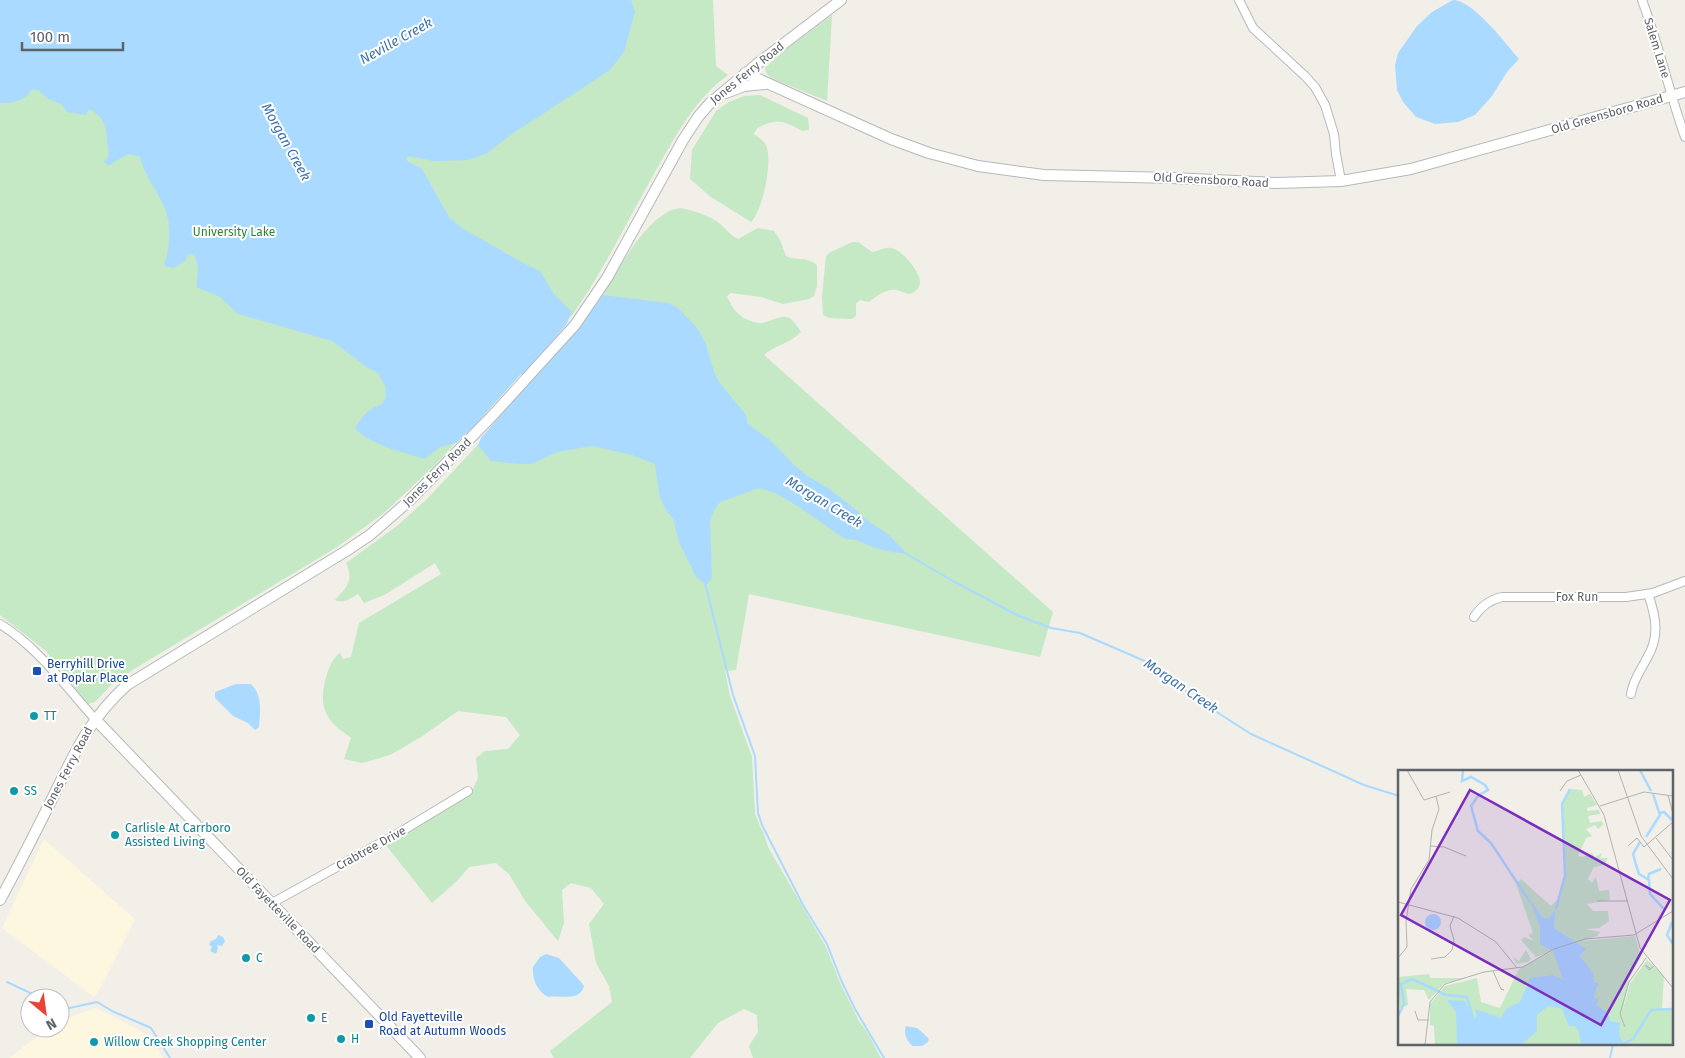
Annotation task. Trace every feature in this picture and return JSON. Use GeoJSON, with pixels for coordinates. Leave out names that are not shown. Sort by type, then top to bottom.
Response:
{"type":"FeatureCollection","features":[{"type":"Feature","properties":{"kind":"street","name":"Jones Ferry Road"},"geometry":{"type":"LineString","coordinates":[[0,900],[71,757],[95,719],[127,685],[370,535],[410,500],[493,415],[575,325],[607,278],[683,140],[710,103],[745,73],[841,0]]}},
{"type":"Feature","properties":{"kind":"street"},"geometry":{"type":"LineString","coordinates":[[1239,0],[1252,28],[1305,76],[1325,105],[1334,134],[1341,181]]}},
{"type":"Feature","properties":{"kind":"street","name":"Salem Lane"},"geometry":{"type":"LineString","coordinates":[[1642,0],[1653,29],[1671,96],[1685,137]]}},
{"type":"Feature","properties":{"kind":"street","name":"Old Greensboro Road"},"geometry":{"type":"LineString","coordinates":[[745,73],[898,142],[951,160],[996,169],[1044,175],[1277,183],[1341,181],[1410,169],[1685,92]]}},
{"type":"Feature","properties":{"kind":"street"},"geometry":{"type":"LineString","coordinates":[[710,103],[744,86],[770,84]]}},
{"type":"Feature","properties":{"kind":"street","name":"Fox Run"},"geometry":{"type":"LineString","coordinates":[[1474,617],[1488,602],[1502,597],[1626,597],[1667,589],[1685,581]]}},
{"type":"Feature","properties":{"kind":"street"},"geometry":{"type":"LineString","coordinates":[[1630,694],[1634,681],[1648,657],[1655,637],[1656,620],[1648,594]]}},
{"type":"Feature","properties":{"kind":"street"},"geometry":{"type":"LineString","coordinates":[[0,624],[36,652],[95,719]]}},
{"type":"Feature","properties":{"kind":"street","name":"Old Fayetteville Road"},"geometry":{"type":"LineString","coordinates":[[95,719],[420,1058]]}},
{"type":"Feature","properties":{"kind":"street","name":"Crabtree Drive"},"geometry":{"type":"LineString","coordinates":[[272,903],[402,831],[468,791]]}},
{"type":"Feature","properties":{"kind":"shaded area"},"geometry":{"type":"Polygon","coordinates":[[[44,839],[135,919],[101,987],[94,997],[2,928],[44,839]]]}},
{"type":"Feature","properties":{"kind":"shaded area","name":"Willow Creek Shopping Center"},"geometry":{"type":"Polygon","coordinates":[[[96,1008],[150,1036],[163,1058],[9,1058],[36,1038],[70,1038],[70,1017],[96,1008]]]}},
{"type":"Feature","properties":{"kind":"green space","name":"University Lake"},"geometry":{"type":"Polygon","coordinates":[[[0,0],[713,0],[716,66],[728,75],[706,94],[681,128],[607,259],[573,314],[436,464],[384,513],[337,547],[134,669],[110,686],[95,702],[88,704],[46,651],[0,615],[0,0]]]}},
{"type":"Feature","properties":{"kind":"green space"},"geometry":{"type":"Polygon","coordinates":[[[832,15],[827,101],[771,78],[766,73],[765,68],[784,51],[832,15]]]}},
{"type":"Feature","properties":{"kind":"green space"},"geometry":{"type":"Polygon","coordinates":[[[760,95],[808,118],[809,130],[802,131],[790,124],[780,122],[770,123],[757,128],[754,134],[766,145],[768,162],[763,197],[751,222],[711,197],[690,179],[692,150],[716,111],[729,102],[744,96],[760,95]]]}},
{"type":"Feature","properties":{"kind":"green space"},"geometry":{"type":"Polygon","coordinates":[[[681,208],[711,218],[738,239],[758,228],[774,231],[780,240],[786,256],[794,259],[805,259],[817,265],[817,286],[814,296],[809,299],[783,304],[761,297],[731,293],[727,296],[737,313],[749,320],[764,323],[786,317],[793,321],[801,332],[793,339],[764,355],[1053,612],[1040,657],[749,594],[736,670],[725,671],[730,696],[752,757],[755,814],[768,847],[826,947],[840,983],[859,1021],[881,1058],[753,1058],[749,1046],[758,1032],[757,1015],[744,1009],[718,1023],[690,1058],[554,1058],[550,1051],[612,1002],[609,986],[596,963],[589,924],[604,904],[591,888],[571,883],[562,890],[564,923],[558,941],[525,901],[509,874],[496,863],[469,867],[457,881],[432,903],[385,844],[470,795],[478,778],[476,758],[485,751],[508,749],[520,735],[506,717],[458,711],[421,737],[390,755],[362,763],[344,759],[351,738],[333,723],[324,707],[324,686],[329,669],[340,653],[343,659],[351,657],[359,623],[441,574],[435,563],[386,594],[364,603],[358,594],[347,600],[338,601],[335,600],[346,587],[349,579],[346,563],[397,526],[428,498],[576,340],[607,296],[603,295],[638,239],[656,220],[668,212],[681,208]]]}},
{"type":"Feature","properties":{"kind":"green space"},"geometry":{"type":"Polygon","coordinates":[[[852,242],[858,242],[872,252],[889,248],[900,252],[917,273],[920,283],[918,289],[910,294],[889,290],[869,302],[860,300],[856,304],[856,316],[852,319],[829,318],[823,315],[822,296],[826,256],[852,242]]]}},
{"type":"Feature","properties":{"kind":"water","name":"University Lake"},"geometry":{"type":"Polygon","coordinates":[[[0,0],[631,0],[635,12],[624,52],[610,70],[512,134],[486,154],[468,160],[434,161],[407,156],[406,160],[422,169],[449,217],[462,228],[540,271],[554,294],[572,312],[566,325],[548,346],[557,351],[583,323],[603,295],[668,303],[678,308],[698,329],[706,344],[719,382],[746,415],[748,424],[771,441],[806,475],[828,488],[868,521],[889,535],[907,554],[875,548],[856,540],[845,539],[799,507],[775,493],[759,488],[720,502],[714,510],[710,522],[712,578],[706,585],[696,577],[679,542],[673,518],[666,510],[660,498],[655,464],[632,455],[592,446],[557,452],[532,464],[491,461],[478,445],[481,438],[529,382],[521,374],[476,424],[456,443],[440,447],[425,459],[368,439],[355,428],[366,413],[382,404],[386,396],[385,386],[378,373],[368,368],[332,341],[238,314],[220,297],[196,287],[198,265],[193,254],[187,255],[186,260],[174,268],[164,266],[168,250],[169,225],[162,202],[140,157],[128,154],[108,166],[104,162],[109,155],[106,129],[101,118],[96,113],[89,109],[86,115],[67,112],[61,104],[48,99],[38,90],[32,90],[18,101],[0,103],[0,0]]]}},
{"type":"Feature","properties":{"kind":"water"},"geometry":{"type":"Polygon","coordinates":[[[1453,0],[1470,7],[1479,15],[1519,59],[1507,72],[1492,96],[1475,115],[1458,122],[1435,124],[1416,117],[1403,102],[1397,90],[1395,65],[1398,53],[1417,26],[1432,12],[1453,0]]]}},
{"type":"Feature","properties":{"kind":"water"},"geometry":{"type":"Polygon","coordinates":[[[236,684],[251,684],[255,689],[260,704],[260,716],[259,727],[255,730],[248,723],[233,716],[215,698],[215,692],[236,684]]]}},
{"type":"Feature","properties":{"kind":"water"},"geometry":{"type":"Polygon","coordinates":[[[218,935],[223,937],[225,941],[222,946],[217,945],[216,954],[210,951],[212,947],[209,944],[218,935]]]}},
{"type":"Feature","properties":{"kind":"water"},"geometry":{"type":"Polygon","coordinates":[[[546,954],[559,958],[581,982],[584,986],[579,994],[569,997],[548,997],[538,988],[533,976],[533,967],[540,957],[546,954]]]}},
{"type":"Feature","properties":{"kind":"water"},"geometry":{"type":"Polygon","coordinates":[[[906,1026],[917,1028],[929,1039],[928,1042],[922,1046],[913,1046],[906,1037],[906,1026]]]}},
{"type":"Feature","properties":{"kind":"waterway","name":"Morgan Creek"},"geometry":{"type":"LineString","coordinates":[[905,553],[1017,615],[1051,628],[1080,633],[1147,662],[1198,700],[1251,734],[1364,785],[1398,796]]}},
{"type":"Feature","properties":{"kind":"waterway"},"geometry":{"type":"LineString","coordinates":[[705,583],[733,695],[755,756],[758,813],[762,825],[803,905],[827,944],[855,1009],[884,1058]]}},
{"type":"Feature","properties":{"kind":"waterway"},"geometry":{"type":"LineString","coordinates":[[7,982],[20,988]]}},
{"type":"Feature","properties":{"kind":"waterway"},"geometry":{"type":"LineString","coordinates":[[70,1008],[97,1002],[112,1011],[151,1028],[170,1058]]}},
{"type":"Feature","properties":{"kind":"waterway","name":"Morgan Creek"},"geometry":{"type":"LineString","coordinates":[[1610,1058],[1613,1046]]}},
{"type":"Feature","properties":{"kind":"place","name":"Berryhill Drive at Poplar Place"},"geometry":{"type":"Point","coordinates":[37,671]}},
{"type":"Feature","properties":{"kind":"place","name":"TT"},"geometry":{"type":"Point","coordinates":[34,716]}},
{"type":"Feature","properties":{"kind":"place","name":"SS"},"geometry":{"type":"Point","coordinates":[14,791]}},
{"type":"Feature","properties":{"kind":"place","name":"Carlisle At Carrboro Assisted Living"},"geometry":{"type":"Point","coordinates":[115,835]}},
{"type":"Feature","properties":{"kind":"place","name":"C"},"geometry":{"type":"Point","coordinates":[246,958]}},
{"type":"Feature","properties":{"kind":"place","name":"E"},"geometry":{"type":"Point","coordinates":[311,1018]}},
{"type":"Feature","properties":{"kind":"place","name":"Old Fayetteville Road at Autumn Woods"},"geometry":{"type":"Point","coordinates":[369,1024]}},
{"type":"Feature","properties":{"kind":"place","name":"H"},"geometry":{"type":"Point","coordinates":[341,1039]}},
{"type":"Feature","properties":{"kind":"place","name":"Willow Creek Shopping Center"},"geometry":{"type":"Point","coordinates":[94,1042]}},
{"type":"Feature","properties":{"kind":"water label","name":"Neville Creek"},"geometry":{"type":"Point","coordinates":[396,41]}}]}
